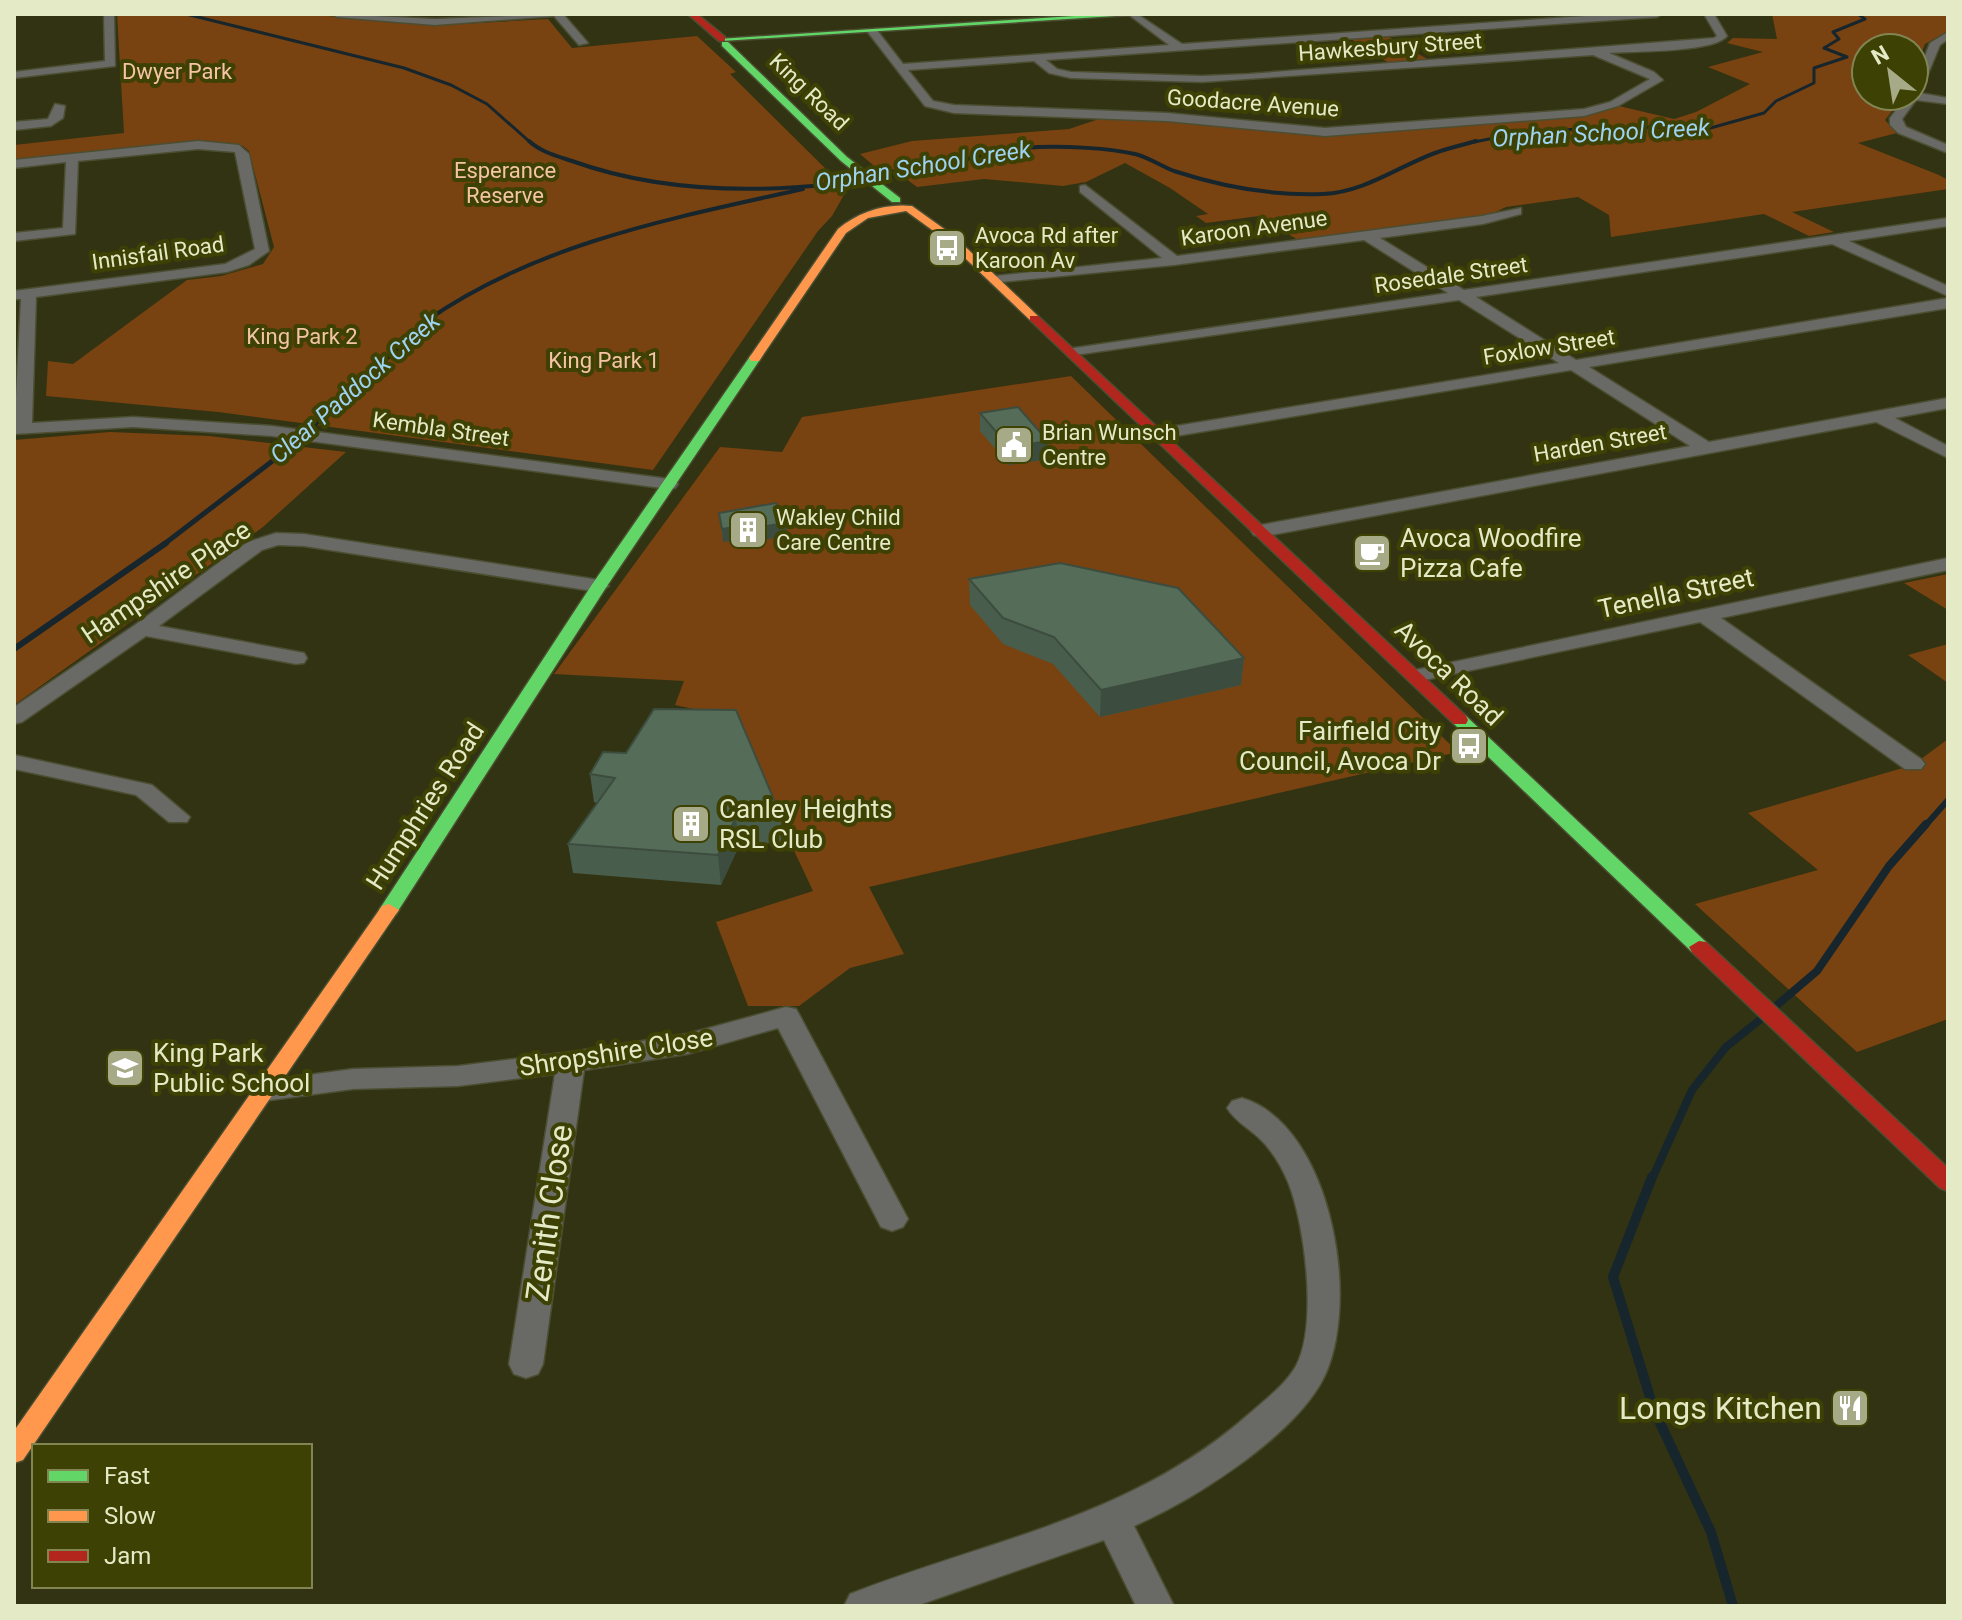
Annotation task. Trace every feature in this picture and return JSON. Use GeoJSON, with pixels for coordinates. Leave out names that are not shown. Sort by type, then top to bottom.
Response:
{"type":"FeatureCollection","features":[{"type":"Feature","properties":{"kind":"main road","name":"King Road"},"geometry":{"type":"LineString","coordinates":[[692,14],[726,41],[867,179]]}},
{"type":"Feature","properties":{"kind":"main road"},"geometry":{"type":"LineString","coordinates":[[726,41],[1070,16],[1143,14]]}},
{"type":"Feature","properties":{"kind":"main road","name":"Avoca Road"},"geometry":{"type":"LineString","coordinates":[[867,179],[899,205],[950,238],[996,280],[1948,1182]]}},
{"type":"Feature","properties":{"kind":"main road","name":"Humphries Road"},"geometry":{"type":"LineString","coordinates":[[14,1452],[366,945],[599,586],[842,231],[854,219],[899,205]]}},
{"type":"Feature","properties":{"kind":"street"},"geometry":{"type":"LineString","coordinates":[[14,75],[113,62],[109,14]]}},
{"type":"Feature","properties":{"kind":"street"},"geometry":{"type":"LineString","coordinates":[[337,14],[435,22],[551,14]]}},
{"type":"Feature","properties":{"kind":"street"},"geometry":{"type":"LineString","coordinates":[[558,14],[583,43]]}},
{"type":"Feature","properties":{"kind":"street"},"geometry":{"type":"LineString","coordinates":[[902,67],[1657,14]]}},
{"type":"Feature","properties":{"kind":"street","name":"Hawkesbury Street"},"geometry":{"type":"LineString","coordinates":[[1037,58],[1053,71],[1111,78],[1202,79],[1295,73],[1596,52],[1718,40],[1722,36],[1709,14]]}},
{"type":"Feature","properties":{"kind":"street"},"geometry":{"type":"LineString","coordinates":[[1132,15],[1179,47]]}},
{"type":"Feature","properties":{"kind":"street","name":"Goodacre Avenue"},"geometry":{"type":"LineString","coordinates":[[872,31],[929,104],[954,109],[1167,117],[1325,132],[1584,112],[1619,102],[1659,78],[1596,52]]}},
{"type":"Feature","properties":{"kind":"street"},"geometry":{"type":"LineString","coordinates":[[1930,57],[1935,43],[1948,35]]}},
{"type":"Feature","properties":{"kind":"street"},"geometry":{"type":"LineString","coordinates":[[1932,52],[1948,54]]}},
{"type":"Feature","properties":{"kind":"street"},"geometry":{"type":"LineString","coordinates":[[1439,63],[1458,74]]}},
{"type":"Feature","properties":{"kind":"street"},"geometry":{"type":"LineString","coordinates":[[1295,73],[1313,85]]}},
{"type":"Feature","properties":{"kind":"street"},"geometry":{"type":"LineString","coordinates":[[14,126],[51,122],[57,118],[59,106]]}},
{"type":"Feature","properties":{"kind":"street"},"geometry":{"type":"LineString","coordinates":[[1901,112],[1896,118],[1896,125],[1912,136],[1948,149]]}},
{"type":"Feature","properties":{"kind":"street","name":"Innisfail Road"},"geometry":{"type":"LineString","coordinates":[[14,164],[198,145],[239,149],[243,154],[262,251],[227,268],[21,294]]}},
{"type":"Feature","properties":{"kind":"street"},"geometry":{"type":"LineString","coordinates":[[14,237],[70,231],[72,158]]}},
{"type":"Feature","properties":{"kind":"street"},"geometry":{"type":"LineString","coordinates":[[1085,189],[1174,261]]}},
{"type":"Feature","properties":{"kind":"street","name":"Karoon Avenue"},"geometry":{"type":"LineString","coordinates":[[996,280],[1174,261],[1483,220],[1516,211]]}},
{"type":"Feature","properties":{"kind":"street","name":"Rosedale Street"},"geometry":{"type":"LineString","coordinates":[[1074,353],[1948,222]]}},
{"type":"Feature","properties":{"kind":"street"},"geometry":{"type":"LineString","coordinates":[[1366,235],[1706,448]]}},
{"type":"Feature","properties":{"kind":"street"},"geometry":{"type":"LineString","coordinates":[[1835,240],[1948,292]]}},
{"type":"Feature","properties":{"kind":"street"},"geometry":{"type":"LineString","coordinates":[[18,428],[21,294]]}},
{"type":"Feature","properties":{"kind":"street","name":"Foxlow Street"},"geometry":{"type":"LineString","coordinates":[[1158,434],[1948,303]]}},
{"type":"Feature","properties":{"kind":"street","name":"Harden Street"},"geometry":{"type":"LineString","coordinates":[[1261,531],[1948,403]]}},
{"type":"Feature","properties":{"kind":"street"},"geometry":{"type":"LineString","coordinates":[[1878,416],[1948,453]]}},
{"type":"Feature","properties":{"kind":"street","name":"Kembla Street"},"geometry":{"type":"LineString","coordinates":[[18,428],[133,422],[272,431],[669,484]]}},
{"type":"Feature","properties":{"kind":"street","name":"Hampshire Place"},"geometry":{"type":"LineString","coordinates":[[14,717],[248,551],[276,539],[350,545],[599,586]]}},
{"type":"Feature","properties":{"kind":"street","name":"Tenella Street"},"geometry":{"type":"LineString","coordinates":[[1415,676],[1948,564]]}},
{"type":"Feature","properties":{"kind":"street"},"geometry":{"type":"LineString","coordinates":[[1705,616],[1913,764]]}},
{"type":"Feature","properties":{"kind":"street"},"geometry":{"type":"LineString","coordinates":[[142,629],[296,658]]}},
{"type":"Feature","properties":{"kind":"street"},"geometry":{"type":"LineString","coordinates":[[14,762],[144,790],[178,817]]}},
{"type":"Feature","properties":{"kind":"street","name":"Shropshire Close"},"geometry":{"type":"LineString","coordinates":[[263,1091],[353,1079],[458,1076],[571,1062],[687,1044],[786,1016],[892,1219]]}},
{"type":"Feature","properties":{"kind":"street","name":"Zenith Close"},"geometry":{"type":"LineString","coordinates":[[526,1364],[571,1062]]}},
{"type":"Feature","properties":{"kind":"street"},"geometry":{"type":"LineString","coordinates":[[863,1606],[1113,1521],[1197,1475],[1249,1439],[1309,1376],[1325,1314],[1322,1261],[1313,1204],[1299,1171],[1277,1137],[1242,1108]]}},
{"type":"Feature","properties":{"kind":"street"},"geometry":{"type":"LineString","coordinates":[[1113,1521],[1155,1606]]}},
{"type":"Feature","properties":{"kind":"green space"},"geometry":{"type":"Polygon","coordinates":[[[117,14],[303,14],[442,25],[548,19],[572,48],[697,36],[736,72],[730,74],[831,174],[849,186],[832,216],[818,231],[653,470],[218,412],[46,396],[48,361],[73,364],[187,280],[221,276],[263,264],[274,247],[249,151],[243,146],[212,143],[14,162],[14,145],[124,133],[117,14]]]}},
{"type":"Feature","properties":{"kind":"green space"},"geometry":{"type":"Polygon","coordinates":[[[1772,14],[1948,14],[1948,31],[1930,41],[1930,32],[1850,32],[1850,112],[1891,112],[1885,120],[1897,133],[1858,143],[1939,175],[1948,180],[1948,189],[1792,212],[1834,232],[1809,236],[1764,214],[1611,237],[1609,215],[1578,197],[1506,207],[1492,214],[1298,240],[1259,216],[1206,223],[1196,216],[1208,214],[1125,163],[1086,182],[1063,186],[984,179],[917,187],[893,169],[880,171],[860,154],[912,141],[1069,129],[1099,119],[1192,121],[1327,135],[1586,115],[1619,106],[1674,119],[1696,112],[1750,84],[1708,67],[1763,52],[1727,43],[1733,38],[1777,39],[1772,14]]]}},
{"type":"Feature","properties":{"kind":"green space"},"geometry":{"type":"Polygon","coordinates":[[[1389,37],[1429,60],[1389,63],[1351,39],[1389,37]]]}},
{"type":"Feature","properties":{"kind":"green space"},"geometry":{"type":"Polygon","coordinates":[[[1071,376],[1458,752],[869,887],[904,954],[850,968],[799,1006],[748,1006],[716,922],[813,891],[731,717],[675,705],[684,681],[554,674],[720,447],[782,452],[802,417],[1071,376]]]}},
{"type":"Feature","properties":{"kind":"green space"},"geometry":{"type":"Polygon","coordinates":[[[110,432],[209,436],[346,452],[263,527],[14,705],[14,440],[110,432]]]}},
{"type":"Feature","properties":{"kind":"green space"},"geometry":{"type":"Polygon","coordinates":[[[1948,574],[1948,610],[1904,583],[1948,574]]]}},
{"type":"Feature","properties":{"kind":"green space"},"geometry":{"type":"Polygon","coordinates":[[[1948,644],[1948,683],[1908,655],[1948,644]]]}},
{"type":"Feature","properties":{"kind":"green space"},"geometry":{"type":"Polygon","coordinates":[[[1948,739],[1948,1019],[1857,1052],[1695,904],[1818,870],[1748,813],[1913,765],[1948,739]]]}},
{"type":"Feature","properties":{"kind":"building"},"geometry":{"type":"Polygon","coordinates":[[[1018,407],[1048,441],[1009,447],[980,413],[1018,407]]]}},
{"type":"Feature","properties":{"kind":"building"},"geometry":{"type":"Polygon","coordinates":[[[776,503],[786,519],[777,521],[779,524],[737,531],[735,527],[722,529],[719,513],[776,503]]]}},
{"type":"Feature","properties":{"kind":"building"},"geometry":{"type":"Polygon","coordinates":[[[1060,563],[1178,588],[1244,658],[1101,690],[1054,637],[1003,618],[969,579],[1060,563]]]}},
{"type":"Feature","properties":{"kind":"building","name":"Canley Heights RSL Club"},"geometry":{"type":"Polygon","coordinates":[[[654,709],[736,710],[780,814],[736,817],[718,855],[568,844],[615,778],[590,774],[603,752],[626,753],[654,709]]]}},
{"type":"Feature","properties":{"kind":"waterway","name":"Orphan School Creek"},"geometry":{"type":"LineString","coordinates":[[186,14],[404,68],[451,85],[487,104],[531,143]]}},
{"type":"Feature","properties":{"kind":"waterway","name":"Orphan School Creek"},"geometry":{"type":"LineString","coordinates":[[1470,143],[1530,131],[1641,127],[1707,129],[1764,113],[1776,101],[1814,83],[1814,68],[1847,57],[1824,48],[1839,39],[1833,32],[1865,19],[1858,14]]}},
{"type":"Feature","properties":{"kind":"waterway","name":"Orphan School Creek"},"geometry":{"type":"LineString","coordinates":[[529,141],[549,153],[611,173],[694,186],[778,188],[820,185],[902,174],[1004,151],[1061,147],[1135,154],[1174,171],[1210,181],[1266,192],[1304,194],[1353,189],[1435,153],[1470,143]]}},
{"type":"Feature","properties":{"kind":"waterway","name":"Orphan School Creek"},"geometry":{"type":"LineString","coordinates":[[1470,143],[1476,141]]}},
{"type":"Feature","properties":{"kind":"waterway","name":"Clear Paddock Creek"},"geometry":{"type":"LineString","coordinates":[[429,319],[469,294],[560,253],[656,223],[803,189]]}},
{"type":"Feature","properties":{"kind":"waterway","name":"Clear Paddock Creek"},"geometry":{"type":"LineString","coordinates":[[163,545],[288,449],[429,319]]}},
{"type":"Feature","properties":{"kind":"waterway","name":"Clear Paddock Creek"},"geometry":{"type":"LineString","coordinates":[[14,649],[166,543]]}},
{"type":"Feature","properties":{"kind":"waterway"},"geometry":{"type":"LineString","coordinates":[[1925,826],[1948,800]]}},
{"type":"Feature","properties":{"kind":"waterway"},"geometry":{"type":"LineString","coordinates":[[1776,1006],[1817,971],[1889,866],[1926,824]]}},
{"type":"Feature","properties":{"kind":"waterway"},"geometry":{"type":"LineString","coordinates":[[1652,1179],[1692,1090],[1726,1047],[1761,1019]]}},
{"type":"Feature","properties":{"kind":"waterway"},"geometry":{"type":"LineString","coordinates":[[1652,1177],[1613,1277],[1654,1410],[1711,1532],[1733,1606]]}},
{"type":"Feature","properties":{"kind":"traffic: fast"},"geometry":{"type":"LineString","coordinates":[[722,39],[1143,14]]}},
{"type":"Feature","properties":{"kind":"traffic: fast"},"geometry":{"type":"LineString","coordinates":[[725,44],[844,159],[896,200]]}},
{"type":"Feature","properties":{"kind":"traffic: fast"},"geometry":{"type":"LineString","coordinates":[[389,910],[599,586],[755,358]]}},
{"type":"Feature","properties":{"kind":"traffic: fast"},"geometry":{"type":"LineString","coordinates":[[1460,720],[1699,947]]}},
{"type":"Feature","properties":{"kind":"traffic: slow"},"geometry":{"type":"LineString","coordinates":[[755,358],[842,231],[864,216],[889,210],[908,208],[950,238],[1034,318]]}},
{"type":"Feature","properties":{"kind":"traffic: slow"},"geometry":{"type":"LineString","coordinates":[[14,1452],[389,910]]}},
{"type":"Feature","properties":{"kind":"traffic: jam"},"geometry":{"type":"LineString","coordinates":[[692,14],[722,39]]}},
{"type":"Feature","properties":{"kind":"traffic: jam"},"geometry":{"type":"LineString","coordinates":[[1034,318],[1460,720]]}},
{"type":"Feature","properties":{"kind":"traffic: jam"},"geometry":{"type":"LineString","coordinates":[[1699,947],[1948,1182]]}},
{"type":"Feature","properties":{"kind":"place","name":"Avoca Rd after Karoon Av"},"geometry":{"type":"Point","coordinates":[947,248]}},
{"type":"Feature","properties":{"kind":"place","name":"Brian Wunsch Centre"},"geometry":{"type":"Point","coordinates":[1014,445]}},
{"type":"Feature","properties":{"kind":"place","name":"Wakley Child Care Centre"},"geometry":{"type":"Point","coordinates":[748,530]}},
{"type":"Feature","properties":{"kind":"place","name":"Avoca Woodfire Pizza Cafe"},"geometry":{"type":"Point","coordinates":[1372,553]}},
{"type":"Feature","properties":{"kind":"place","name":"Fairfield City Council, Avoca Dr"},"geometry":{"type":"Point","coordinates":[1469,746]}},
{"type":"Feature","properties":{"kind":"place","name":"Canley Heights RSL Club"},"geometry":{"type":"Point","coordinates":[691,824]}},
{"type":"Feature","properties":{"kind":"place","name":"King Park Public School"},"geometry":{"type":"Point","coordinates":[125,1068]}},
{"type":"Feature","properties":{"kind":"place","name":"Longs Kitchen"},"geometry":{"type":"Point","coordinates":[1850,1408]}},
{"type":"Feature","properties":{"kind":"park label","name":"Dwyer Park"},"geometry":{"type":"Point","coordinates":[177,71]}},
{"type":"Feature","properties":{"kind":"park label","name":"Esperance Reserve"},"geometry":{"type":"Point","coordinates":[505,182]}},
{"type":"Feature","properties":{"kind":"park label","name":"King Park 2"},"geometry":{"type":"Point","coordinates":[302,336]}},
{"type":"Feature","properties":{"kind":"park label","name":"King Park 1"},"geometry":{"type":"Point","coordinates":[604,360]}}]}
